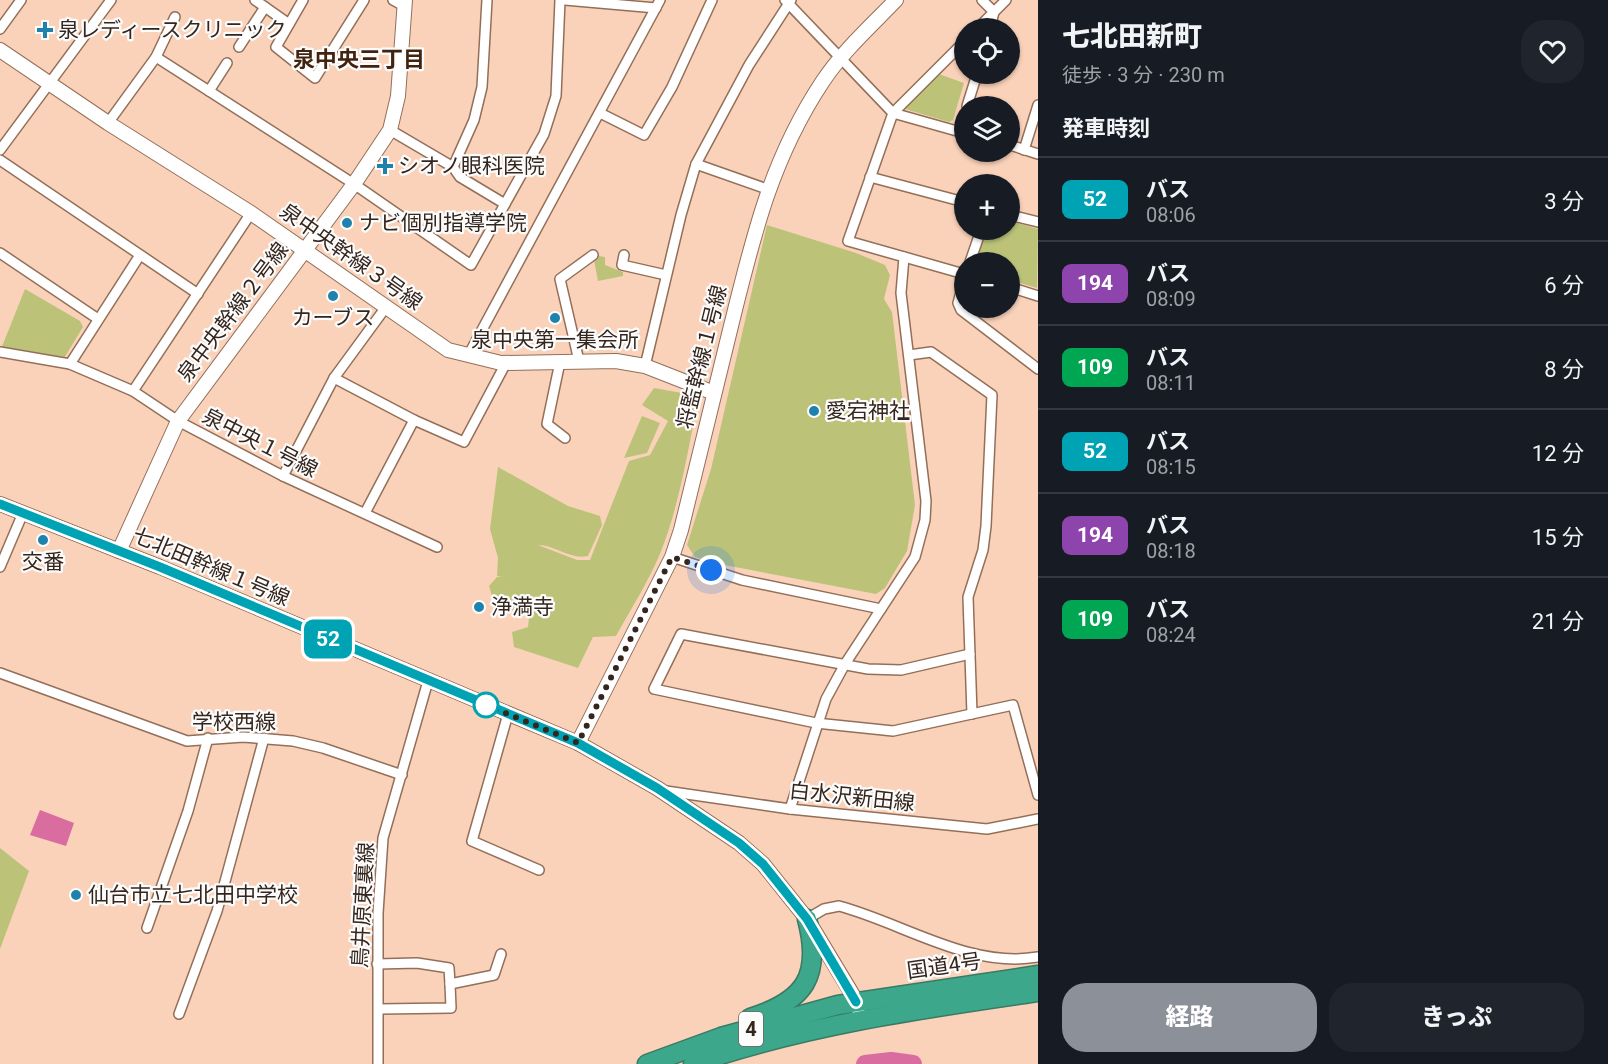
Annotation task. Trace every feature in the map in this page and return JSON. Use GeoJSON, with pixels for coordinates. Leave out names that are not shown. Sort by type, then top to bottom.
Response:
{"type":"FeatureCollection","features":[{"type":"Feature","properties":{"kind":"highway"},"geometry":{"type":"LineString","coordinates":[[721,1037],[738,1022],[783,1005],[804,987],[810,974],[814,953],[807,919]]}},
{"type":"Feature","properties":{"kind":"highway","name":"国道4号"},"geometry":{"type":"LineString","coordinates":[[858,1010],[1038,975]]}},
{"type":"Feature","properties":{"kind":"highway","name":"国道4号"},"geometry":{"type":"LineString","coordinates":[[858,1010],[1038,992]]}},
{"type":"Feature","properties":{"kind":"highway","name":"4"},"geometry":{"type":"LineString","coordinates":[[647,1064],[721,1037],[858,1010]]}},
{"type":"Feature","properties":{"kind":"highway","name":"4"},"geometry":{"type":"LineString","coordinates":[[693,1064],[858,1010]]}},
{"type":"Feature","properties":{"kind":"street"},"geometry":{"type":"LineString","coordinates":[[0,29],[21,0]]}},
{"type":"Feature","properties":{"kind":"street"},"geometry":{"type":"LineString","coordinates":[[0,150],[111,0]]}},
{"type":"Feature","properties":{"kind":"street"},"geometry":{"type":"LineString","coordinates":[[255,0],[289,24]]}},
{"type":"Feature","properties":{"kind":"street"},"geometry":{"type":"LineString","coordinates":[[303,0],[276,47],[315,78],[364,0]]}},
{"type":"Feature","properties":{"kind":"street"},"geometry":{"type":"LineString","coordinates":[[453,167],[474,120],[482,87],[486,0]]}},
{"type":"Feature","properties":{"kind":"street"},"geometry":{"type":"LineString","coordinates":[[156,57],[354,184],[471,265],[544,134],[556,96],[560,0]]}},
{"type":"Feature","properties":{"kind":"street"},"geometry":{"type":"LineString","coordinates":[[469,354],[658,4],[565,0]]}},
{"type":"Feature","properties":{"kind":"street"},"geometry":{"type":"LineString","coordinates":[[600,113],[644,135],[672,87],[712,0]]}},
{"type":"Feature","properties":{"kind":"street","name":"将監幹線１号線"},"geometry":{"type":"LineString","coordinates":[[578,743],[672,557],[681,530],[767,189],[784,147],[823,81],[841,57],[896,0]]}},
{"type":"Feature","properties":{"kind":"street"},"geometry":{"type":"LineString","coordinates":[[982,0],[994,12]]}},
{"type":"Feature","properties":{"kind":"street"},"geometry":{"type":"LineString","coordinates":[[988,18],[1006,0]]}},
{"type":"Feature","properties":{"kind":"street"},"geometry":{"type":"LineString","coordinates":[[645,366],[666,275],[696,164],[733,93],[787,1],[893,113],[954,130]]}},
{"type":"Feature","properties":{"kind":"street","name":"泉中央幹線２号線"},"geometry":{"type":"LineString","coordinates":[[119,551],[178,421],[354,184],[390,129],[398,96],[401,2]]}},
{"type":"Feature","properties":{"kind":"street"},"geometry":{"type":"LineString","coordinates":[[239,47],[265,7]]}},
{"type":"Feature","properties":{"kind":"street"},"geometry":{"type":"LineString","coordinates":[[992,18],[994,12]]}},
{"type":"Feature","properties":{"kind":"street"},"geometry":{"type":"LineString","coordinates":[[108,123],[156,57],[175,17]]}},
{"type":"Feature","properties":{"kind":"street","name":"泉中央幹線３号線"},"geometry":{"type":"LineString","coordinates":[[0,50],[108,123],[251,213],[448,350],[506,363],[616,361],[645,366],[714,393]]}},
{"type":"Feature","properties":{"kind":"street"},"geometry":{"type":"LineString","coordinates":[[954,52],[893,113],[848,241],[954,271]]}},
{"type":"Feature","properties":{"kind":"street"},"geometry":{"type":"LineString","coordinates":[[209,92],[227,63]]}},
{"type":"Feature","properties":{"kind":"street"},"geometry":{"type":"LineString","coordinates":[[1024,150],[1038,105]]}},
{"type":"Feature","properties":{"kind":"street"},"geometry":{"type":"LineString","coordinates":[[390,129],[453,167],[460,177],[505,204]]}},
{"type":"Feature","properties":{"kind":"street"},"geometry":{"type":"LineString","coordinates":[[1020,149],[1038,154]]}},
{"type":"Feature","properties":{"kind":"street"},"geometry":{"type":"LineString","coordinates":[[0,160],[198,294]]}},
{"type":"Feature","properties":{"kind":"street"},"geometry":{"type":"LineString","coordinates":[[696,164],[767,189]]}},
{"type":"Feature","properties":{"kind":"street"},"geometry":{"type":"LineString","coordinates":[[870,177],[954,199]]}},
{"type":"Feature","properties":{"kind":"street"},"geometry":{"type":"LineString","coordinates":[[134,390],[251,213]]}},
{"type":"Feature","properties":{"kind":"street"},"geometry":{"type":"LineString","coordinates":[[1020,217],[1038,222]]}},
{"type":"Feature","properties":{"kind":"street"},"geometry":{"type":"LineString","coordinates":[[0,254],[98,319]]}},
{"type":"Feature","properties":{"kind":"street"},"geometry":{"type":"LineString","coordinates":[[70,364],[140,255]]}},
{"type":"Feature","properties":{"kind":"street"},"geometry":{"type":"LineString","coordinates":[[579,361],[560,279],[593,255]]}},
{"type":"Feature","properties":{"kind":"street"},"geometry":{"type":"LineString","coordinates":[[624,255],[622,265],[666,275]]}},
{"type":"Feature","properties":{"kind":"street"},"geometry":{"type":"LineString","coordinates":[[790,809],[816,723],[826,699],[845,664],[915,557],[925,520],[926,501],[901,293],[904,257]]}},
{"type":"Feature","properties":{"kind":"street"},"geometry":{"type":"LineString","coordinates":[[1020,290],[1038,296]]}},
{"type":"Feature","properties":{"kind":"street"},"geometry":{"type":"LineString","coordinates":[[283,476],[334,378],[386,307]]}},
{"type":"Feature","properties":{"kind":"street"},"geometry":{"type":"LineString","coordinates":[[971,318],[1038,369]]}},
{"type":"Feature","properties":{"kind":"street","name":"泉中央１号線"},"geometry":{"type":"LineString","coordinates":[[0,352],[70,364],[134,390],[178,421],[283,476],[437,547]]}},
{"type":"Feature","properties":{"kind":"street"},"geometry":{"type":"LineString","coordinates":[[909,355],[931,352],[992,395],[986,526],[983,550],[968,597],[972,714]]}},
{"type":"Feature","properties":{"kind":"street"},"geometry":{"type":"LineString","coordinates":[[560,362],[547,424],[565,438]]}},
{"type":"Feature","properties":{"kind":"street"},"geometry":{"type":"LineString","coordinates":[[334,378],[414,420],[464,442],[506,363]]}},
{"type":"Feature","properties":{"kind":"street"},"geometry":{"type":"LineString","coordinates":[[365,513],[414,420]]}},
{"type":"Feature","properties":{"kind":"street","name":"七北田幹線１号線"},"geometry":{"type":"LineString","coordinates":[[0,504],[119,551],[578,743],[662,791],[739,843],[763,864],[807,919],[858,1010]]}},
{"type":"Feature","properties":{"kind":"street"},"geometry":{"type":"LineString","coordinates":[[0,567],[23,513]]}},
{"type":"Feature","properties":{"kind":"street"},"geometry":{"type":"LineString","coordinates":[[672,557],[742,580],[881,609]]}},
{"type":"Feature","properties":{"kind":"street"},"geometry":{"type":"LineString","coordinates":[[970,654],[901,670],[868,669],[681,634],[654,689],[816,723],[893,731],[1013,705],[1038,795]]}},
{"type":"Feature","properties":{"kind":"street","name":"学校西線"},"geometry":{"type":"LineString","coordinates":[[0,673],[188,741],[208,738],[264,738],[293,741],[323,748],[402,775]]}},
{"type":"Feature","properties":{"kind":"street","name":"鳥井原東裏線"},"geometry":{"type":"LineString","coordinates":[[378,1064],[377,964],[383,838],[428,681]]}},
{"type":"Feature","properties":{"kind":"street"},"geometry":{"type":"LineString","coordinates":[[508,714],[472,840],[539,870]]}},
{"type":"Feature","properties":{"kind":"street"},"geometry":{"type":"LineString","coordinates":[[147,928],[188,811],[208,738]]}},
{"type":"Feature","properties":{"kind":"street"},"geometry":{"type":"LineString","coordinates":[[179,1014],[217,911],[264,738]]}},
{"type":"Feature","properties":{"kind":"street","name":"白水沢新田線"},"geometry":{"type":"LineString","coordinates":[[662,791],[790,809],[987,830],[1038,819]]}},
{"type":"Feature","properties":{"kind":"street"},"geometry":{"type":"LineString","coordinates":[[807,919],[824,909],[839,906],[966,950],[1020,960],[1038,957]]}},
{"type":"Feature","properties":{"kind":"street"},"geometry":{"type":"LineString","coordinates":[[450,984],[494,975],[501,954]]}},
{"type":"Feature","properties":{"kind":"street"},"geometry":{"type":"LineString","coordinates":[[377,964],[417,963],[448,968],[450,984],[451,1008],[379,1010]]}},
{"type":"Feature","properties":{"kind":"green space"},"geometry":{"type":"Polygon","coordinates":[[[936,73],[954,79],[954,84],[964,84],[960,96],[954,96],[954,117],[949,122],[905,109],[936,73]]]}},
{"type":"Feature","properties":{"kind":"green space"},"geometry":{"type":"Polygon","coordinates":[[[1020,224],[1038,229],[1037,288],[1020,283],[1020,252],[979,252],[983,240],[1020,240],[1020,224]]]}},
{"type":"Feature","properties":{"kind":"green space","name":"愛宕神社"},"geometry":{"type":"Polygon","coordinates":[[[767,225],[856,253],[885,265],[890,275],[884,299],[892,312],[915,505],[907,551],[885,588],[876,594],[714,563],[695,557],[687,545],[711,469],[767,225]]]}},
{"type":"Feature","properties":{"kind":"green space"},"geometry":{"type":"Polygon","coordinates":[[[599,256],[605,257],[605,265],[623,272],[623,276],[598,281],[594,260],[599,256]]]}},
{"type":"Feature","properties":{"kind":"green space"},"geometry":{"type":"Polygon","coordinates":[[[25,289],[80,321],[83,327],[63,360],[1,349],[25,289]]]}},
{"type":"Feature","properties":{"kind":"green space"},"geometry":{"type":"Polygon","coordinates":[[[654,388],[699,396],[673,516],[660,554],[645,585],[616,636],[593,637],[578,668],[514,647],[512,632],[528,627],[529,618],[524,610],[496,609],[489,586],[497,577],[502,577],[497,576],[498,558],[490,529],[498,467],[568,506],[600,516],[602,525],[588,556],[575,556],[538,545],[577,560],[590,560],[629,461],[650,455],[668,421],[642,405],[654,388]]]}},
{"type":"Feature","properties":{"kind":"green space"},"geometry":{"type":"Polygon","coordinates":[[[642,416],[660,423],[647,453],[624,458],[642,416]]]}},
{"type":"Feature","properties":{"kind":"green space"},"geometry":{"type":"Polygon","coordinates":[[[0,848],[29,871],[0,949],[0,848]]]}},
{"type":"Feature","properties":{"kind":"shaded area"},"geometry":{"type":"Polygon","coordinates":[[[40,810],[74,823],[66,846],[30,835],[40,810]]]}},
{"type":"Feature","properties":{"kind":"waterway"},"geometry":{"type":"LineString","coordinates":[[865,1064],[891,1061],[913,1064]]}},
{"type":"Feature","properties":{"kind":"bus line","name":"52"},"geometry":{"type":"LineString","coordinates":[[0,504],[160,567],[578,743],[657,788],[739,843],[763,864],[807,919],[856,1002]]}},
{"type":"Feature","properties":{"kind":"place","name":"泉レディースクリニック"},"geometry":{"type":"Point","coordinates":[45,30]}},
{"type":"Feature","properties":{"kind":"place","name":"シオノ眼科医院"},"geometry":{"type":"Point","coordinates":[385,166]}},
{"type":"Feature","properties":{"kind":"place","name":"ナビ個別指導学院"},"geometry":{"type":"Point","coordinates":[347,223]}},
{"type":"Feature","properties":{"kind":"place","name":"カーブス"},"geometry":{"type":"Point","coordinates":[333,296]}},
{"type":"Feature","properties":{"kind":"place","name":"泉中央第一集会所"},"geometry":{"type":"Point","coordinates":[555,318]}},
{"type":"Feature","properties":{"kind":"place","name":"愛宕神社"},"geometry":{"type":"Point","coordinates":[814,411]}},
{"type":"Feature","properties":{"kind":"place","name":"交番"},"geometry":{"type":"Point","coordinates":[43,540]}},
{"type":"Feature","properties":{"kind":"place","name":"浄満寺"},"geometry":{"type":"Point","coordinates":[479,607]}},
{"type":"Feature","properties":{"kind":"place","name":"仙台市立七北田中学校"},"geometry":{"type":"Point","coordinates":[76,895]}},
{"type":"Feature","properties":{"kind":"district","name":"泉中央三丁目"},"geometry":{"type":"Point","coordinates":[359,59]}},
{"type":"Feature","properties":{"kind":"route"},"geometry":{"type":"LineString","coordinates":[[486,705],[578,743],[672,557],[711,570]]}}]}
